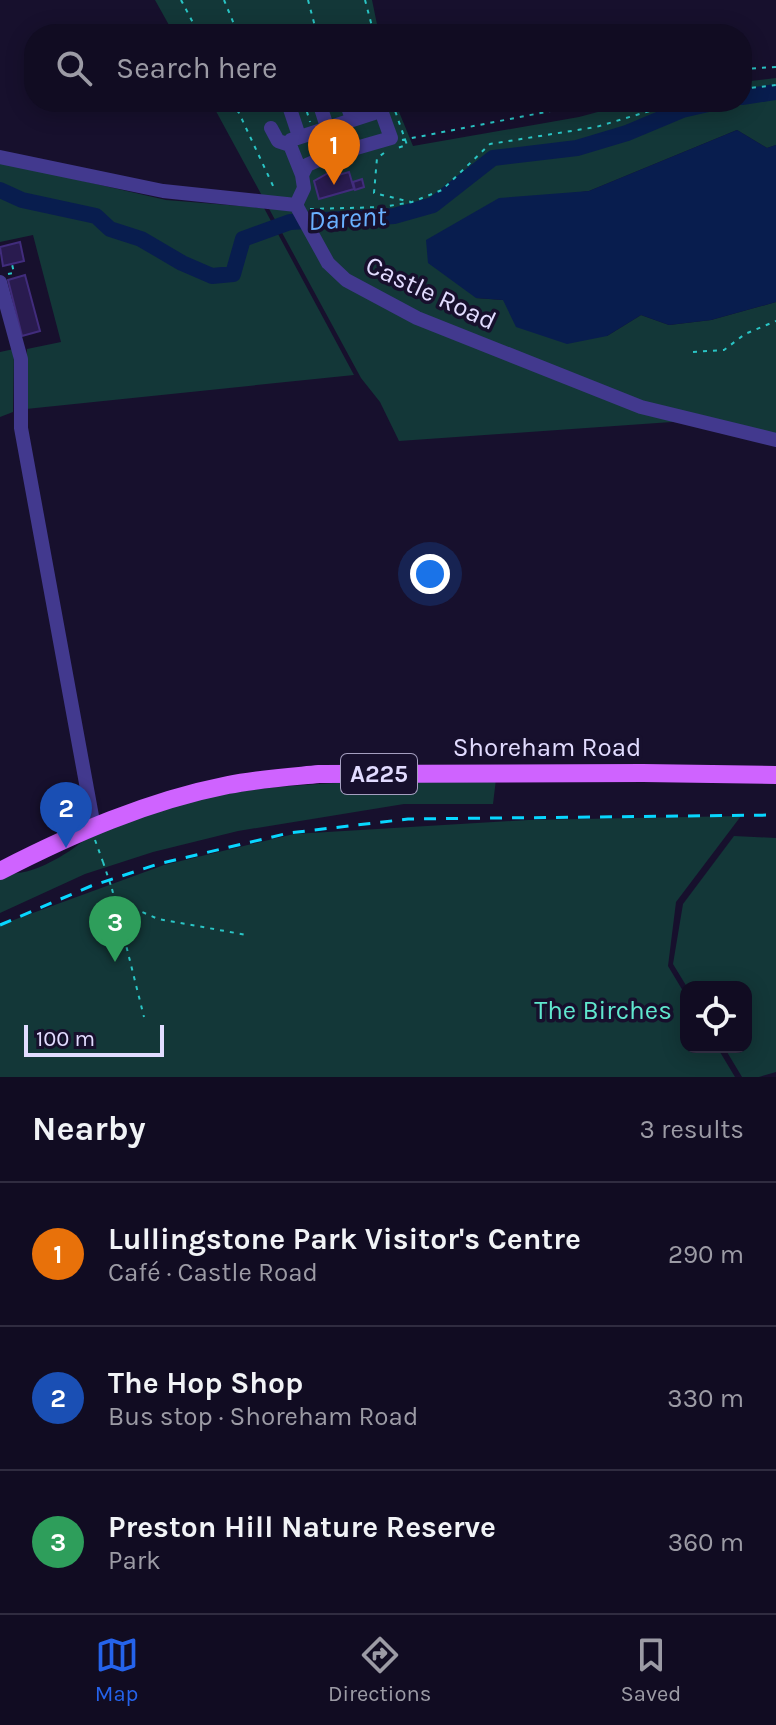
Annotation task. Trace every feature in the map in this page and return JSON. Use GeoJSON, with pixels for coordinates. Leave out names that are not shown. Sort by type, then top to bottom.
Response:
{"type":"FeatureCollection","features":[{"type":"Feature","properties":{"kind":"main road","name":"Shoreham Road"},"geometry":{"type":"LineString","coordinates":[[0,871],[131,812],[228,785],[319,774],[776,775]]}},
{"type":"Feature","properties":{"kind":"street"},"geometry":{"type":"LineString","coordinates":[[0,157],[163,191],[303,214],[304,188],[290,112]]}},
{"type":"Feature","properties":{"kind":"street"},"geometry":{"type":"LineString","coordinates":[[322,112],[327,127]]}},
{"type":"Feature","properties":{"kind":"street"},"geometry":{"type":"LineString","coordinates":[[350,112],[352,119]]}},
{"type":"Feature","properties":{"kind":"street"},"geometry":{"type":"LineString","coordinates":[[271,128],[278,141],[294,140],[368,112]]}},
{"type":"Feature","properties":{"kind":"street"},"geometry":{"type":"LineString","coordinates":[[302,175],[307,165],[325,157],[397,142],[386,112]]}},
{"type":"Feature","properties":{"kind":"street","name":"Castle Road"},"geometry":{"type":"LineString","coordinates":[[303,214],[328,263],[346,280],[417,318],[641,407],[776,440]]}},
{"type":"Feature","properties":{"kind":"street"},"geometry":{"type":"LineString","coordinates":[[0,279],[21,359],[21,428],[93,827]]}},
{"type":"Feature","properties":{"kind":"path"},"geometry":{"type":"LineString","coordinates":[[181,0],[194,24]]}},
{"type":"Feature","properties":{"kind":"path"},"geometry":{"type":"LineString","coordinates":[[224,0],[234,24]]}},
{"type":"Feature","properties":{"kind":"path"},"geometry":{"type":"LineString","coordinates":[[308,0],[314,24]]}},
{"type":"Feature","properties":{"kind":"path"},"geometry":{"type":"LineString","coordinates":[[365,0],[371,24]]}},
{"type":"Feature","properties":{"kind":"path"},"geometry":{"type":"LineString","coordinates":[[752,68],[776,67]]}},
{"type":"Feature","properties":{"kind":"path"},"geometry":{"type":"LineString","coordinates":[[752,88],[776,85]]}},
{"type":"Feature","properties":{"kind":"path"},"geometry":{"type":"LineString","coordinates":[[238,112],[266,168],[276,199]]}},
{"type":"Feature","properties":{"kind":"path"},"geometry":{"type":"LineString","coordinates":[[386,112],[397,142],[547,112]]}},
{"type":"Feature","properties":{"kind":"path"},"geometry":{"type":"LineString","coordinates":[[303,214],[306,209],[383,207],[412,202],[442,190],[490,144],[596,127],[646,112]]}},
{"type":"Feature","properties":{"kind":"path"},"geometry":{"type":"LineString","coordinates":[[385,152],[377,158],[374,193],[412,202]]}},
{"type":"Feature","properties":{"kind":"path"},"geometry":{"type":"LineString","coordinates":[[0,279],[14,273],[12,264]]}},
{"type":"Feature","properties":{"kind":"path"},"geometry":{"type":"LineString","coordinates":[[693,352],[724,350],[745,334],[776,321]]}},
{"type":"Feature","properties":{"kind":"path"},"geometry":{"type":"LineString","coordinates":[[93,827],[144,1017]]}},
{"type":"Feature","properties":{"kind":"path"},"geometry":{"type":"LineString","coordinates":[[115,900],[158,919],[247,935]]}},
{"type":"Feature","properties":{"kind":"green space"},"geometry":{"type":"Polygon","coordinates":[[[155,0],[372,0],[377,24],[168,24],[155,0]]]}},
{"type":"Feature","properties":{"kind":"green space"},"geometry":{"type":"Polygon","coordinates":[[[776,78],[776,145],[767,148],[737,130],[589,191],[556,195],[476,298],[503,300],[607,336],[641,315],[669,325],[711,320],[776,302],[776,438],[700,420],[399,441],[380,402],[361,378],[216,112],[399,112],[413,146],[598,112],[752,112],[752,81],[776,78]]]}},
{"type":"Feature","properties":{"kind":"green space"},"geometry":{"type":"Polygon","coordinates":[[[0,162],[166,200],[264,208],[354,375],[26,409],[27,349],[61,342],[33,235],[0,242],[0,162]]]}},
{"type":"Feature","properties":{"kind":"green space"},"geometry":{"type":"Polygon","coordinates":[[[14,349],[13,412],[0,417],[0,352],[14,349]]]}},
{"type":"Feature","properties":{"kind":"green space"},"geometry":{"type":"Polygon","coordinates":[[[496,779],[493,804],[404,804],[238,831],[153,852],[85,874],[0,913],[0,878],[50,862],[90,834],[189,803],[230,793],[312,784],[496,779]]]}},
{"type":"Feature","properties":{"kind":"green space","name":"The Birches"},"geometry":{"type":"Polygon","coordinates":[[[741,816],[676,902],[668,966],[680,986],[680,1053],[721,1053],[735,1077],[0,1077],[0,925],[164,865],[294,834],[528,820],[741,816]]]}},
{"type":"Feature","properties":{"kind":"green space"},"geometry":{"type":"Polygon","coordinates":[[[734,836],[776,838],[776,1072],[759,1077],[742,1077],[728,1053],[752,1053],[752,981],[683,981],[673,964],[683,904],[734,836]]]}},
{"type":"Feature","properties":{"kind":"water"},"geometry":{"type":"Polygon","coordinates":[[[737,130],[767,148],[776,145],[776,302],[711,320],[669,325],[641,315],[607,336],[567,344],[516,327],[503,300],[476,298],[428,263],[426,240],[499,198],[589,191],[737,130]]]}},
{"type":"Feature","properties":{"kind":"building"},"geometry":{"type":"Polygon","coordinates":[[[330,172],[331,177],[349,172],[354,189],[319,199],[314,181],[330,172]]]}},
{"type":"Feature","properties":{"kind":"building"},"geometry":{"type":"Polygon","coordinates":[[[362,179],[364,187],[355,190],[353,182],[362,179]]]}},
{"type":"Feature","properties":{"kind":"building"},"geometry":{"type":"Polygon","coordinates":[[[20,242],[24,261],[3,266],[0,247],[20,242]]]}},
{"type":"Feature","properties":{"kind":"building"},"geometry":{"type":"Polygon","coordinates":[[[25,275],[40,331],[22,336],[8,280],[25,275]]]}},
{"type":"Feature","properties":{"kind":"waterway","name":"Darent"},"geometry":{"type":"LineString","coordinates":[[752,96],[776,92]]}},
{"type":"Feature","properties":{"kind":"waterway","name":"Darent"},"geometry":{"type":"LineString","coordinates":[[0,190],[22,200],[96,216],[110,229],[141,239],[212,276],[233,274],[243,239],[290,222],[394,216],[433,205],[493,158],[577,148],[627,133],[677,112]]}},
{"type":"Feature","properties":{"kind":"railway"},"geometry":{"type":"LineString","coordinates":[[0,925],[91,886],[158,864],[289,833],[408,819],[776,815]]}},
{"type":"Feature","properties":{"kind":"place","name":"Lullingstone Park Visitor's Centre"},"geometry":{"type":"Point","coordinates":[334,185]}},
{"type":"Feature","properties":{"kind":"place","name":"The Hop Shop"},"geometry":{"type":"Point","coordinates":[66,848]}},
{"type":"Feature","properties":{"kind":"place","name":"Preston Hill Nature Reserve"},"geometry":{"type":"Point","coordinates":[115,962]}}]}
